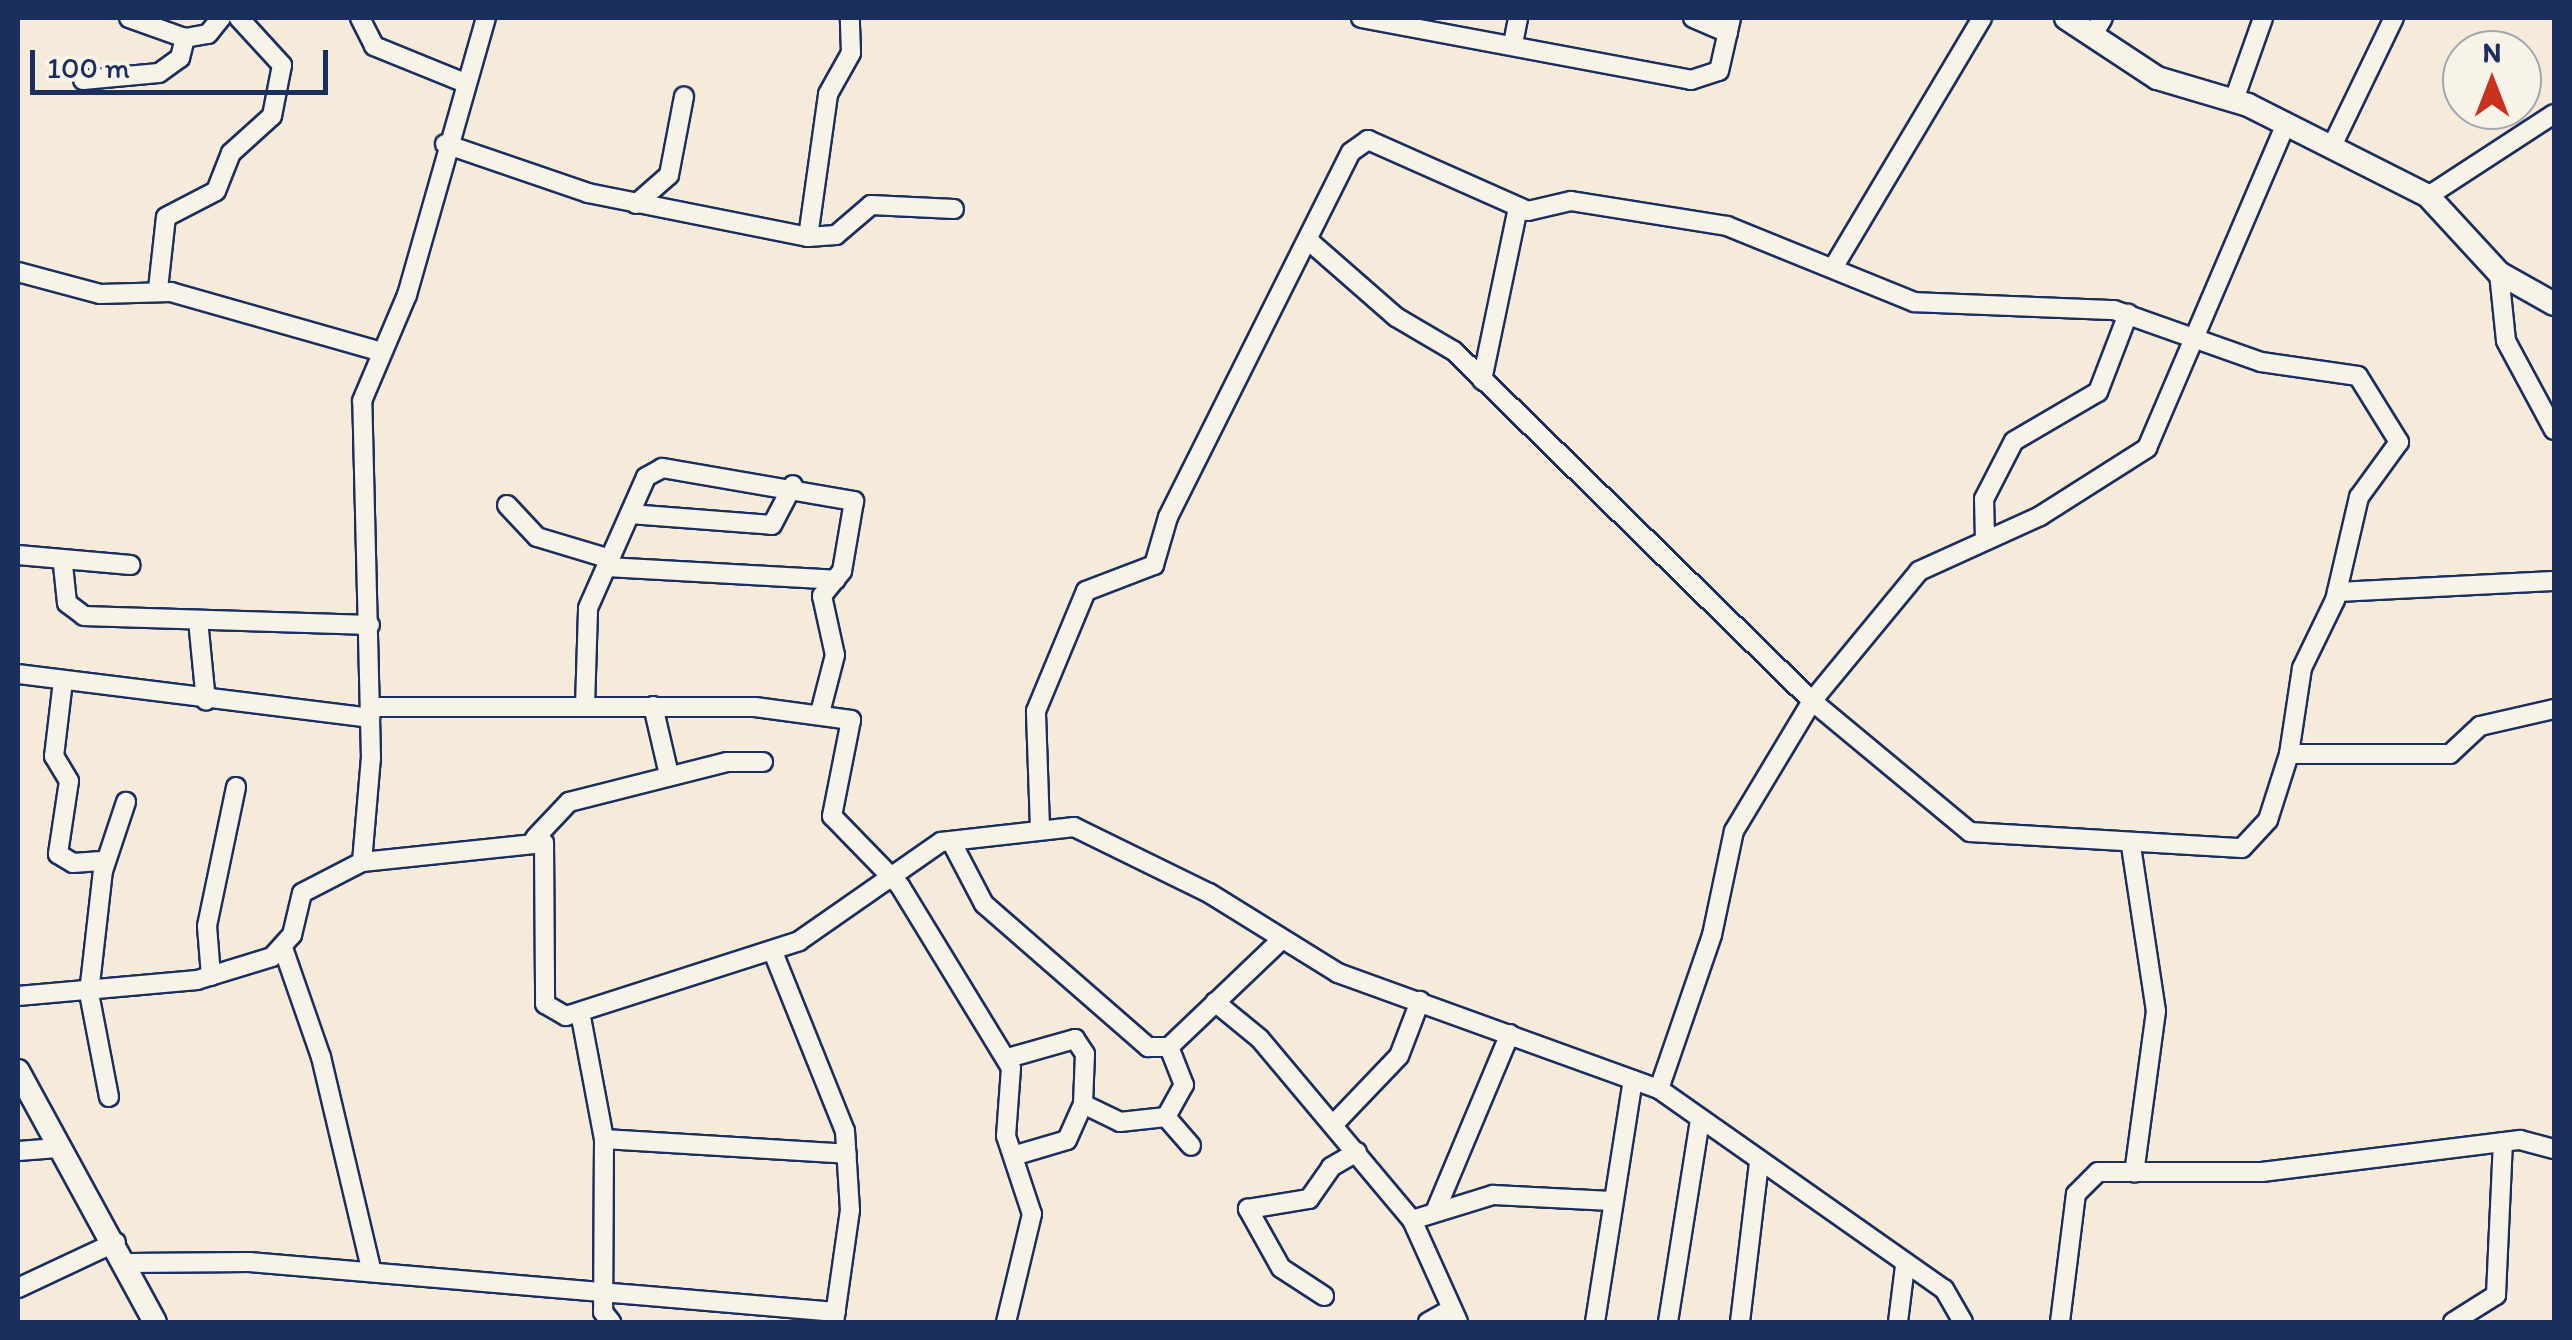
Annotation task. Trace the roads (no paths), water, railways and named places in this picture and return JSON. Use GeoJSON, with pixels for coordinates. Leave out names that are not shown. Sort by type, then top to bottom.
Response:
{"type":"FeatureCollection","features":[{"type":"Feature","properties":{"kind":"street"},"geometry":{"type":"LineString","coordinates":[[128,18],[185,38],[208,34],[221,18]]}},
{"type":"Feature","properties":{"kind":"street"},"geometry":{"type":"LineString","coordinates":[[158,290],[166,217],[216,190],[231,152],[272,116],[282,65],[239,18]]}},
{"type":"Feature","properties":{"kind":"street"},"geometry":{"type":"LineString","coordinates":[[360,18],[374,46],[465,84]]}},
{"type":"Feature","properties":{"kind":"street"},"geometry":{"type":"LineString","coordinates":[[362,862],[370,625],[361,414],[382,352],[408,295],[446,144],[486,18]]}},
{"type":"Feature","properties":{"kind":"street"},"geometry":{"type":"LineString","coordinates":[[808,237],[828,94],[851,53],[850,18]]}},
{"type":"Feature","properties":{"kind":"street"},"geometry":{"type":"LineString","coordinates":[[1361,18],[1702,80],[1719,70],[1730,25],[1693,18]]}},
{"type":"Feature","properties":{"kind":"street"},"geometry":{"type":"LineString","coordinates":[[1513,44],[1518,18]]}},
{"type":"Feature","properties":{"kind":"street"},"geometry":{"type":"LineString","coordinates":[[1833,268],[1982,18]]}},
{"type":"Feature","properties":{"kind":"street"},"geometry":{"type":"LineString","coordinates":[[2066,18],[2098,27],[2170,84],[2234,100],[2428,196],[2499,272],[2554,304]]}},
{"type":"Feature","properties":{"kind":"street"},"geometry":{"type":"LineString","coordinates":[[2234,100],[2263,18]]}},
{"type":"Feature","properties":{"kind":"street"},"geometry":{"type":"LineString","coordinates":[[2332,146],[2394,18]]}},
{"type":"Feature","properties":{"kind":"street"},"geometry":{"type":"LineString","coordinates":[[83,80],[158,72],[180,58],[185,38]]}},
{"type":"Feature","properties":{"kind":"street"},"geometry":{"type":"LineString","coordinates":[[636,204],[669,175],[684,96]]}},
{"type":"Feature","properties":{"kind":"street"},"geometry":{"type":"LineString","coordinates":[[2428,196],[2554,114]]}},
{"type":"Feature","properties":{"kind":"street"},"geometry":{"type":"LineString","coordinates":[[1660,1090],[1712,936],[1734,831],[1812,701],[1912,578],[2134,462],[2194,338],[2286,123]]}},
{"type":"Feature","properties":{"kind":"street"},"geometry":{"type":"LineString","coordinates":[[1040,828],[1036,711],[1086,591],[1154,565],[1168,516],[1351,152],[1368,140],[1518,208],[1571,202],[1726,226],[1914,302],[2128,314],[2261,362],[2358,376],[2376,392],[2399,442],[2359,497],[2337,592],[2306,656],[2289,754],[2258,839],[2216,852],[1970,832],[1812,701],[1482,380],[1308,240]]}},
{"type":"Feature","properties":{"kind":"street"},"geometry":{"type":"LineString","coordinates":[[446,144],[636,204],[808,237],[836,235],[871,206],[954,209]]}},
{"type":"Feature","properties":{"kind":"street"},"geometry":{"type":"LineString","coordinates":[[1482,380],[1518,208]]}},
{"type":"Feature","properties":{"kind":"street"},"geometry":{"type":"LineString","coordinates":[[18,272],[100,294],[158,290],[382,352]]}},
{"type":"Feature","properties":{"kind":"street"},"geometry":{"type":"LineString","coordinates":[[2499,272],[2506,341],[2554,430]]}},
{"type":"Feature","properties":{"kind":"street"},"geometry":{"type":"LineString","coordinates":[[1986,539],[1984,499],[2014,441],[2086,406],[2128,314]]}},
{"type":"Feature","properties":{"kind":"street"},"geometry":{"type":"LineString","coordinates":[[585,706],[588,608],[646,477],[662,468],[793,486],[854,501],[836,580],[822,596],[835,656],[820,713]]}},
{"type":"Feature","properties":{"kind":"street"},"geometry":{"type":"LineString","coordinates":[[630,514],[772,525],[793,486]]}},
{"type":"Feature","properties":{"kind":"street"},"geometry":{"type":"LineString","coordinates":[[506,505],[537,537],[608,563],[836,580]]}},
{"type":"Feature","properties":{"kind":"street"},"geometry":{"type":"LineString","coordinates":[[18,556],[63,566],[131,565]]}},
{"type":"Feature","properties":{"kind":"street"},"geometry":{"type":"LineString","coordinates":[[63,566],[67,604],[84,616],[370,625]]}},
{"type":"Feature","properties":{"kind":"street"},"geometry":{"type":"LineString","coordinates":[[2337,592],[2554,580]]}},
{"type":"Feature","properties":{"kind":"street"},"geometry":{"type":"LineString","coordinates":[[198,620],[206,701]]}},
{"type":"Feature","properties":{"kind":"street"},"geometry":{"type":"LineString","coordinates":[[18,674],[206,701],[370,712],[654,706],[820,713],[854,727],[832,816],[890,876],[1008,1058],[1013,1156],[1032,1214],[1006,1322]]}},
{"type":"Feature","properties":{"kind":"street"},"geometry":{"type":"LineString","coordinates":[[63,681],[54,756],[68,781],[58,854],[73,863],[105,861]]}},
{"type":"Feature","properties":{"kind":"street"},"geometry":{"type":"LineString","coordinates":[[654,706],[669,776]]}},
{"type":"Feature","properties":{"kind":"street"},"geometry":{"type":"LineString","coordinates":[[2289,754],[2450,754],[2480,726],[2554,709]]}},
{"type":"Feature","properties":{"kind":"street"},"geometry":{"type":"LineString","coordinates":[[372,1272],[326,1074],[283,948],[302,893],[362,862],[536,838],[569,802],[669,776],[763,762]]}},
{"type":"Feature","properties":{"kind":"street"},"geometry":{"type":"LineString","coordinates":[[211,976],[207,926],[236,787]]}},
{"type":"Feature","properties":{"kind":"street"},"geometry":{"type":"LineString","coordinates":[[109,1097],[89,993],[105,861],[126,802]]}},
{"type":"Feature","properties":{"kind":"street"},"geometry":{"type":"LineString","coordinates":[[536,838],[547,852],[545,1004],[557,1016],[773,952],[951,840],[1040,828],[1084,832],[1338,974],[1660,1090],[1758,1163],[1952,1296],[1963,1322]]}},
{"type":"Feature","properties":{"kind":"street"},"geometry":{"type":"LineString","coordinates":[[951,840],[984,904],[1022,943],[1139,1041],[1169,1047]]}},
{"type":"Feature","properties":{"kind":"street"},"geometry":{"type":"LineString","coordinates":[[2130,846],[2156,1011],[2134,1173]]}},
{"type":"Feature","properties":{"kind":"street"},"geometry":{"type":"LineString","coordinates":[[1169,1047],[1281,940]]}},
{"type":"Feature","properties":{"kind":"street"},"geometry":{"type":"LineString","coordinates":[[18,996],[89,993],[211,976],[283,948]]}},
{"type":"Feature","properties":{"kind":"street"},"geometry":{"type":"LineString","coordinates":[[128,1263],[372,1272],[603,1290],[835,1317],[850,1210],[846,1154],[838,1107],[773,952]]}},
{"type":"Feature","properties":{"kind":"street"},"geometry":{"type":"LineString","coordinates":[[1333,1124],[1399,1056],[1420,1001]]}},
{"type":"Feature","properties":{"kind":"street"},"geometry":{"type":"LineString","coordinates":[[1215,1002],[1260,1038],[1412,1220],[1454,1316],[1428,1322]]}},
{"type":"Feature","properties":{"kind":"street"},"geometry":{"type":"LineString","coordinates":[[580,1012],[604,1139],[603,1290],[611,1322]]}},
{"type":"Feature","properties":{"kind":"street"},"geometry":{"type":"LineString","coordinates":[[1435,1212],[1510,1034]]}},
{"type":"Feature","properties":{"kind":"street"},"geometry":{"type":"LineString","coordinates":[[1008,1058],[1075,1039],[1085,1054],[1083,1104],[1067,1140],[1013,1156]]}},
{"type":"Feature","properties":{"kind":"street"},"geometry":{"type":"LineString","coordinates":[[1166,1116],[1184,1084],[1169,1047]]}},
{"type":"Feature","properties":{"kind":"street"},"geometry":{"type":"LineString","coordinates":[[18,1070],[58,1148],[128,1263],[155,1322]]}},
{"type":"Feature","properties":{"kind":"street"},"geometry":{"type":"LineString","coordinates":[[1595,1322],[1633,1080]]}},
{"type":"Feature","properties":{"kind":"street"},"geometry":{"type":"LineString","coordinates":[[1083,1104],[1120,1122],[1166,1116]]}},
{"type":"Feature","properties":{"kind":"street"},"geometry":{"type":"LineString","coordinates":[[1166,1116],[1191,1146]]}},
{"type":"Feature","properties":{"kind":"street"},"geometry":{"type":"LineString","coordinates":[[1668,1322],[1700,1120]]}},
{"type":"Feature","properties":{"kind":"street"},"geometry":{"type":"LineString","coordinates":[[604,1139],[846,1154]]}},
{"type":"Feature","properties":{"kind":"street"},"geometry":{"type":"LineString","coordinates":[[2453,1322],[2496,1296],[2502,1142]]}},
{"type":"Feature","properties":{"kind":"street"},"geometry":{"type":"LineString","coordinates":[[2060,1322],[2076,1194],[2098,1172],[2262,1172],[2502,1142],[2554,1149]]}},
{"type":"Feature","properties":{"kind":"street"},"geometry":{"type":"LineString","coordinates":[[18,1151],[58,1148]]}},
{"type":"Feature","properties":{"kind":"street"},"geometry":{"type":"LineString","coordinates":[[1324,1296],[1281,1268],[1248,1209],[1309,1199],[1330,1167],[1357,1152]]}},
{"type":"Feature","properties":{"kind":"street"},"geometry":{"type":"LineString","coordinates":[[1740,1322],[1758,1163]]}},
{"type":"Feature","properties":{"kind":"street"},"geometry":{"type":"LineString","coordinates":[[1412,1220],[1513,1193],[1612,1200]]}},
{"type":"Feature","properties":{"kind":"street"},"geometry":{"type":"LineString","coordinates":[[18,1288],[116,1242]]}},
{"type":"Feature","properties":{"kind":"street"},"geometry":{"type":"LineString","coordinates":[[1898,1322],[1905,1266]]}}]}
